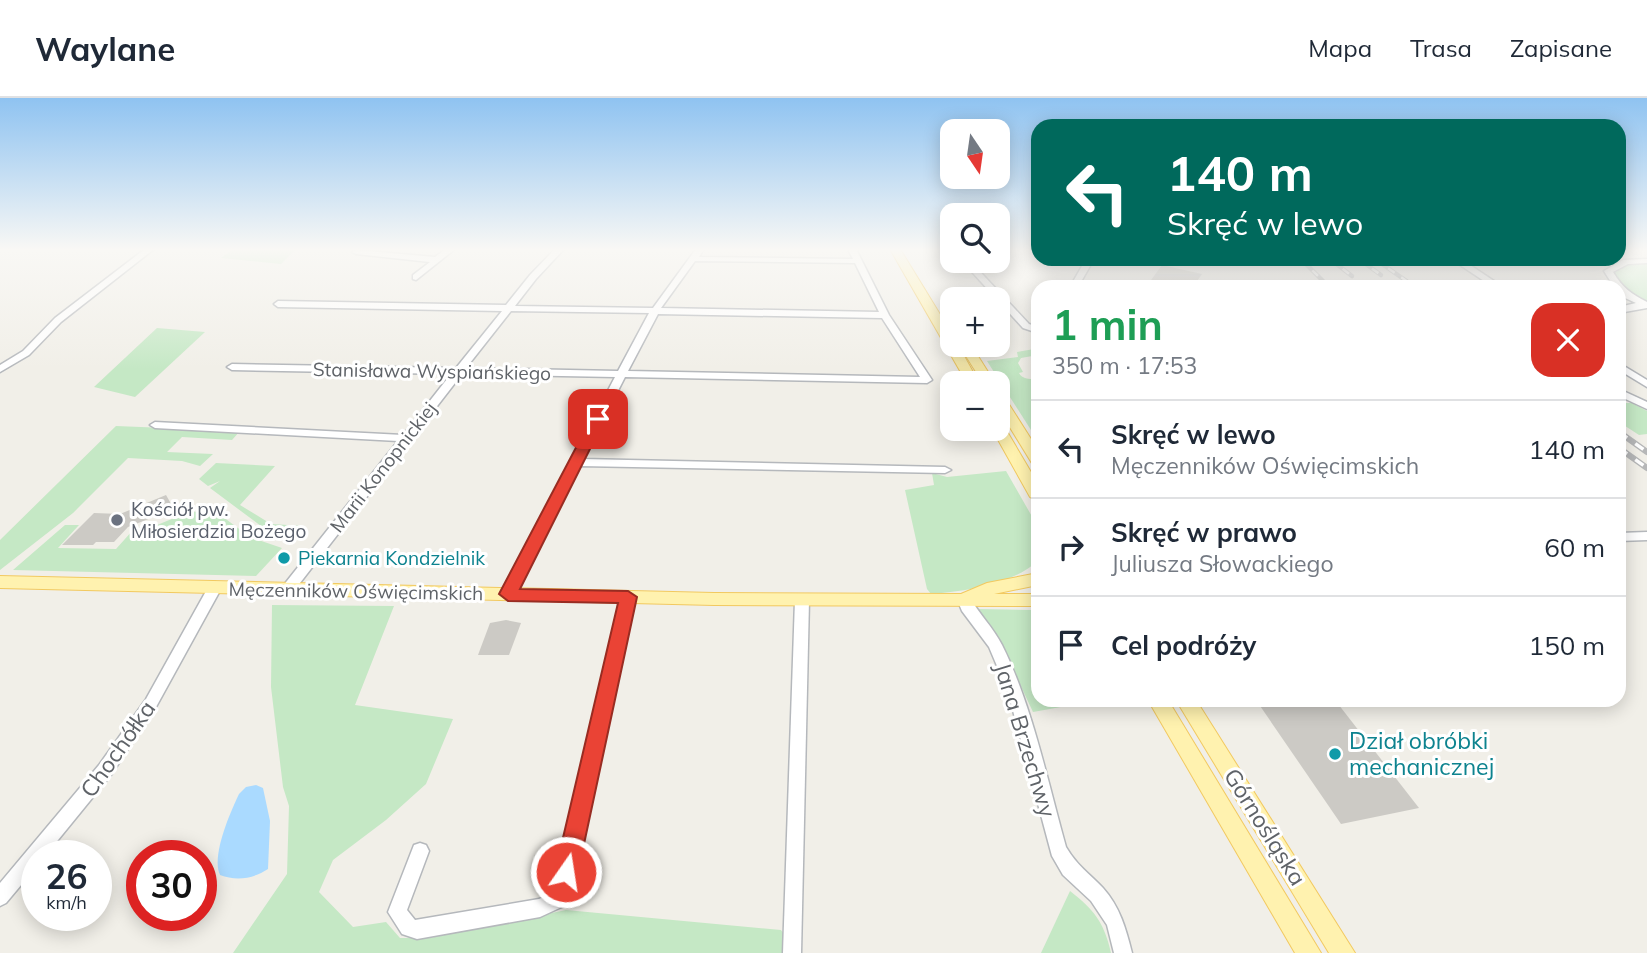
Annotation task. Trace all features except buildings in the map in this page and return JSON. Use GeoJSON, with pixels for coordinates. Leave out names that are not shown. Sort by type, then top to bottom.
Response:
{"type":"FeatureCollection","features":[{"type":"Feature","properties":{"kind":"main road"},"geometry":{"type":"LineString","coordinates":[[919,289],[940,325]]}},
{"type":"Feature","properties":{"kind":"main road"},"geometry":{"type":"LineString","coordinates":[[930,289],[940,305]]}},
{"type":"Feature","properties":{"kind":"main road"},"geometry":{"type":"LineString","coordinates":[[1010,417],[1031,451]]}},
{"type":"Feature","properties":{"kind":"main road"},"geometry":{"type":"LineString","coordinates":[[1006,441],[1031,485]]}},
{"type":"Feature","properties":{"kind":"main road","name":"Męczenników Oświęcimskich"},"geometry":{"type":"LineString","coordinates":[[964,599],[987,589],[1031,578]]}},
{"type":"Feature","properties":{"kind":"main road","name":"Męczenników Oświęcimskich"},"geometry":{"type":"LineString","coordinates":[[0,582],[628,597],[1031,601]]}},
{"type":"Feature","properties":{"kind":"main road","name":"Górnośląska"},"geometry":{"type":"LineString","coordinates":[[1162,707],[1309,953]]}},
{"type":"Feature","properties":{"kind":"main road","name":"Górnośląska"},"geometry":{"type":"LineString","coordinates":[[1190,707],[1343,953]]}},
{"type":"Feature","properties":{"kind":"street"},"geometry":{"type":"LineString","coordinates":[[0,369],[26,353],[58,320],[98,289]]}},
{"type":"Feature","properties":{"kind":"street","name":"Marii Konopnickiej"},"geometry":{"type":"LineString","coordinates":[[288,589],[524,289]]}},
{"type":"Feature","properties":{"kind":"street"},"geometry":{"type":"LineString","coordinates":[[508,594],[621,375],[655,312],[671,289]]}},
{"type":"Feature","properties":{"kind":"street"},"geometry":{"type":"LineString","coordinates":[[278,304],[885,315],[871,289]]}},
{"type":"Feature","properties":{"kind":"street"},"geometry":{"type":"LineString","coordinates":[[992,289],[1026,326],[1031,328]]}},
{"type":"Feature","properties":{"kind":"street"},"geometry":{"type":"LineString","coordinates":[[1626,294],[1645,304]]}},
{"type":"Feature","properties":{"kind":"street"},"geometry":{"type":"LineString","coordinates":[[1626,299],[1630,298]]}},
{"type":"Feature","properties":{"kind":"street"},"geometry":{"type":"LineString","coordinates":[[1626,308],[1645,304]]}},
{"type":"Feature","properties":{"kind":"street","name":"Stanisława Wyspiańskiego"},"geometry":{"type":"LineString","coordinates":[[232,367],[927,380],[885,315]]}},
{"type":"Feature","properties":{"kind":"street"},"geometry":{"type":"LineString","coordinates":[[1626,370],[1647,384]]}},
{"type":"Feature","properties":{"kind":"street"},"geometry":{"type":"LineString","coordinates":[[1626,395],[1647,406]]}},
{"type":"Feature","properties":{"kind":"street"},"geometry":{"type":"LineString","coordinates":[[155,425],[407,438]]}},
{"type":"Feature","properties":{"kind":"street"},"geometry":{"type":"LineString","coordinates":[[575,462],[945,470]]}},
{"type":"Feature","properties":{"kind":"street"},"geometry":{"type":"LineString","coordinates":[[1626,537],[1647,536]]}},
{"type":"Feature","properties":{"kind":"street","name":"Chochółka"},"geometry":{"type":"LineString","coordinates":[[0,897],[105,770],[151,704],[215,587]]}},
{"type":"Feature","properties":{"kind":"street"},"geometry":{"type":"LineString","coordinates":[[420,851],[397,912],[409,928],[417,930],[540,908],[560,899],[628,597]]}},
{"type":"Feature","properties":{"kind":"street","name":"Jana Brzechwy"},"geometry":{"type":"LineString","coordinates":[[964,599],[967,608],[995,645],[1015,692],[1058,849],[1069,869],[1097,895],[1115,921],[1123,953]]}},
{"type":"Feature","properties":{"kind":"street"},"geometry":{"type":"LineString","coordinates":[[792,953],[802,600]]}},
{"type":"Feature","properties":{"kind":"green space"},"geometry":{"type":"Polygon","coordinates":[[[1626,289],[1647,289],[1647,302],[1626,290],[1626,289]]]}},
{"type":"Feature","properties":{"kind":"green space"},"geometry":{"type":"Polygon","coordinates":[[[157,328],[205,332],[135,397],[94,387],[157,328]]]}},
{"type":"Feature","properties":{"kind":"green space"},"geometry":{"type":"Polygon","coordinates":[[[1031,350],[1031,356],[1021,358],[1018,363],[1023,372],[1019,373],[1020,375],[1031,379],[1031,430],[1010,397],[1010,371],[993,371],[987,361],[1018,357],[1017,352],[1031,350]]]}},
{"type":"Feature","properties":{"kind":"green space"},"geometry":{"type":"Polygon","coordinates":[[[1626,403],[1632,403],[1647,411],[1647,434],[1639,435],[1626,427],[1626,403]]]}},
{"type":"Feature","properties":{"kind":"green space"},"geometry":{"type":"Polygon","coordinates":[[[116,426],[240,431],[232,440],[182,437],[167,452],[213,454],[200,466],[182,461],[128,458],[73,513],[0,570],[0,540],[116,426]]]}},
{"type":"Feature","properties":{"kind":"green space"},"geometry":{"type":"Polygon","coordinates":[[[216,463],[275,466],[240,505],[271,524],[305,526],[294,538],[265,529],[210,488],[220,481],[208,486],[199,479],[216,463]]]}},
{"type":"Feature","properties":{"kind":"green space"},"geometry":{"type":"Polygon","coordinates":[[[1006,471],[1031,515],[1031,566],[1002,581],[973,589],[931,594],[927,589],[905,490],[934,485],[932,473],[947,477],[1006,471]]]}},
{"type":"Feature","properties":{"kind":"green space"},"geometry":{"type":"Polygon","coordinates":[[[215,511],[250,537],[282,548],[256,576],[13,570],[65,525],[79,525],[58,548],[116,549],[133,530],[154,522],[157,525],[189,512],[215,511]]]}},
{"type":"Feature","properties":{"kind":"green space"},"geometry":{"type":"Polygon","coordinates":[[[272,605],[394,606],[355,705],[453,719],[426,784],[386,820],[333,860],[319,892],[353,927],[386,922],[400,938],[430,938],[566,910],[781,930],[798,953],[233,953],[287,874],[289,806],[283,787],[271,687],[272,605]]]}},
{"type":"Feature","properties":{"kind":"green space"},"geometry":{"type":"Polygon","coordinates":[[[976,609],[1031,610],[1031,707],[1061,707],[1033,712],[1010,663],[976,609]]]}},
{"type":"Feature","properties":{"kind":"green space"},"geometry":{"type":"Polygon","coordinates":[[[1070,891],[1097,917],[1111,953],[1041,953],[1070,891]]]}},
{"type":"Feature","properties":{"kind":"water"},"geometry":{"type":"Polygon","coordinates":[[[256,785],[263,788],[270,821],[268,869],[244,878],[220,875],[218,857],[231,812],[239,794],[246,787],[256,785]]]}},
{"type":"Feature","properties":{"kind":"railway"},"geometry":{"type":"LineString","coordinates":[[1626,437],[1647,452]]}},
{"type":"Feature","properties":{"kind":"railway"},"geometry":{"type":"LineString","coordinates":[[1626,453],[1647,468]]}},
{"type":"Feature","properties":{"kind":"place","name":"Kościół pw. Miłosierdzia Bożego"},"geometry":{"type":"Point","coordinates":[117,520]}},
{"type":"Feature","properties":{"kind":"place","name":"Piekarnia Kondzielnik"},"geometry":{"type":"Point","coordinates":[284,558]}},
{"type":"Feature","properties":{"kind":"place","name":"Dział obróbki mechanicznej"},"geometry":{"type":"Point","coordinates":[1335,754]}},
{"type":"Feature","properties":{"kind":"route"},"geometry":{"type":"LineString","coordinates":[[566,872],[628,597],[508,594],[598,419]]}}]}
